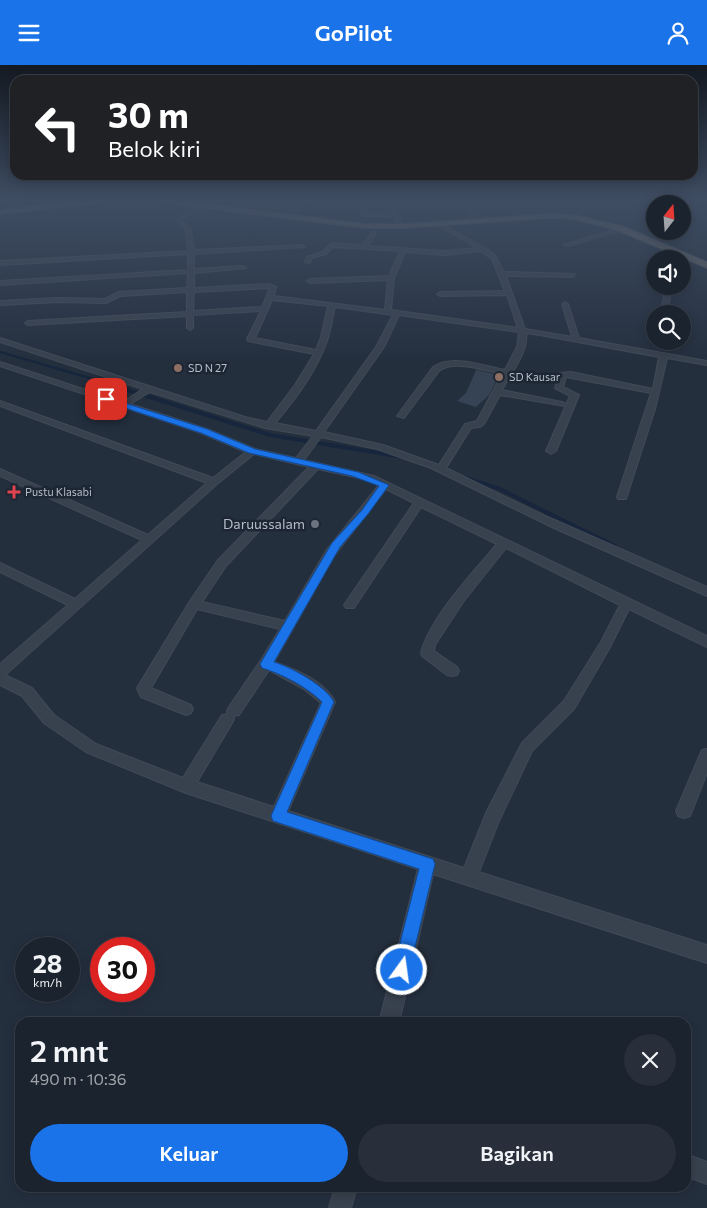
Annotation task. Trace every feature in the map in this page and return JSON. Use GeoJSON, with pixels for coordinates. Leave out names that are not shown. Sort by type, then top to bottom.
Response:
{"type":"FeatureCollection","features":[{"type":"Feature","properties":{"kind":"highway"},"geometry":{"type":"LineString","coordinates":[[682,254],[707,265]]}},
{"type":"Feature","properties":{"kind":"highway"},"geometry":{"type":"LineString","coordinates":[[693,254],[707,260]]}},
{"type":"Feature","properties":{"kind":"street"},"geometry":{"type":"LineString","coordinates":[[0,263],[151,254]]}},
{"type":"Feature","properties":{"kind":"street"},"geometry":{"type":"LineString","coordinates":[[190,327],[189,271],[192,254]]}},
{"type":"Feature","properties":{"kind":"street"},"geometry":{"type":"LineString","coordinates":[[318,263],[308,264],[310,257],[319,254]]}},
{"type":"Feature","properties":{"kind":"street"},"geometry":{"type":"LineString","coordinates":[[388,312],[391,278],[401,254]]}},
{"type":"Feature","properties":{"kind":"street"},"geometry":{"type":"LineString","coordinates":[[441,469],[468,426],[479,424],[521,347],[523,331],[498,262],[487,254]]}},
{"type":"Feature","properties":{"kind":"street"},"geometry":{"type":"LineString","coordinates":[[0,283],[242,268]]}},
{"type":"Feature","properties":{"kind":"street"},"geometry":{"type":"LineString","coordinates":[[309,274],[309,296]]}},
{"type":"Feature","properties":{"kind":"street"},"geometry":{"type":"LineString","coordinates":[[502,274],[573,275]]}},
{"type":"Feature","properties":{"kind":"street"},"geometry":{"type":"LineString","coordinates":[[310,281],[391,278]]}},
{"type":"Feature","properties":{"kind":"street"},"geometry":{"type":"LineString","coordinates":[[0,303],[58,299],[106,301],[120,294],[269,286],[273,287],[270,298],[251,336],[252,340],[318,353]]}},
{"type":"Feature","properties":{"kind":"street"},"geometry":{"type":"LineString","coordinates":[[440,294],[508,293]]}},
{"type":"Feature","properties":{"kind":"street"},"geometry":{"type":"LineString","coordinates":[[270,298],[309,296],[332,304],[576,339],[707,363]]}},
{"type":"Feature","properties":{"kind":"street"},"geometry":{"type":"LineString","coordinates":[[268,425],[279,413],[318,353],[326,333],[332,304]]}},
{"type":"Feature","properties":{"kind":"street"},"geometry":{"type":"LineString","coordinates":[[565,304],[576,339]]}},
{"type":"Feature","properties":{"kind":"street"},"geometry":{"type":"LineString","coordinates":[[28,323],[265,309]]}},
{"type":"Feature","properties":{"kind":"street"},"geometry":{"type":"LineString","coordinates":[[300,459],[380,347],[397,313]]}},
{"type":"Feature","properties":{"kind":"street"},"geometry":{"type":"LineString","coordinates":[[0,340],[146,391],[315,437],[348,439],[398,453],[441,469],[539,517],[707,592]]}},
{"type":"Feature","properties":{"kind":"street"},"geometry":{"type":"LineString","coordinates":[[622,497],[656,392],[662,368],[660,353]]}},
{"type":"Feature","properties":{"kind":"street"},"geometry":{"type":"LineString","coordinates":[[0,364],[126,403],[204,431],[252,451],[300,459],[316,465],[355,473],[420,501],[503,544],[707,642]]}},
{"type":"Feature","properties":{"kind":"street"},"geometry":{"type":"LineString","coordinates":[[401,416],[436,369],[443,364],[458,364],[507,373]]}},
{"type":"Feature","properties":{"kind":"street"},"geometry":{"type":"LineString","coordinates":[[551,451],[575,395],[559,388],[563,375],[571,374],[656,392]]}},
{"type":"Feature","properties":{"kind":"street"},"geometry":{"type":"LineString","coordinates":[[126,403],[146,391]]}},
{"type":"Feature","properties":{"kind":"street"},"geometry":{"type":"LineString","coordinates":[[498,391],[562,404]]}},
{"type":"Feature","properties":{"kind":"street"},"geometry":{"type":"LineString","coordinates":[[0,403],[214,482]]}},
{"type":"Feature","properties":{"kind":"street"},"geometry":{"type":"LineString","coordinates":[[0,672],[6,660],[76,604],[214,482],[252,451]]}},
{"type":"Feature","properties":{"kind":"street"},"geometry":{"type":"LineString","coordinates":[[186,709],[146,693],[144,688],[213,576],[235,549],[316,465]]}},
{"type":"Feature","properties":{"kind":"street"},"geometry":{"type":"LineString","coordinates":[[0,472],[150,540]]}},
{"type":"Feature","properties":{"kind":"street"},"geometry":{"type":"LineString","coordinates":[[186,786],[230,715],[266,664],[336,545],[365,512],[384,485]]}},
{"type":"Feature","properties":{"kind":"street"},"geometry":{"type":"LineString","coordinates":[[350,605],[420,501]]}},
{"type":"Feature","properties":{"kind":"street"},"geometry":{"type":"LineString","coordinates":[[452,671],[427,653],[428,644],[456,604],[503,544]]}},
{"type":"Feature","properties":{"kind":"street"},"geometry":{"type":"LineString","coordinates":[[0,567],[76,604]]}},
{"type":"Feature","properties":{"kind":"street"},"geometry":{"type":"LineString","coordinates":[[469,876],[492,818],[527,747],[570,705],[606,644],[627,602]]}},
{"type":"Feature","properties":{"kind":"street"},"geometry":{"type":"LineString","coordinates":[[194,604],[288,627]]}},
{"type":"Feature","properties":{"kind":"street"},"geometry":{"type":"LineString","coordinates":[[266,664],[276,667],[310,686],[325,697],[328,702],[278,816]]}},
{"type":"Feature","properties":{"kind":"street"},"geometry":{"type":"LineString","coordinates":[[0,679],[27,692],[49,719],[91,748],[186,786],[707,954]]}},
{"type":"Feature","properties":{"kind":"street"},"geometry":{"type":"LineString","coordinates":[[684,811],[707,755]]}},
{"type":"Feature","properties":{"kind":"street"},"geometry":{"type":"LineString","coordinates":[[390,1017],[427,864]]}},
{"type":"Feature","properties":{"kind":"street"},"geometry":{"type":"LineString","coordinates":[[691,1167],[707,1173]]}},
{"type":"Feature","properties":{"kind":"street"},"geometry":{"type":"LineString","coordinates":[[340,1208],[345,1192]]}},
{"type":"Feature","properties":{"kind":"building"},"geometry":{"type":"Polygon","coordinates":[[[476,370],[499,375],[489,395],[476,407],[457,401],[466,393],[476,370]]]}},
{"type":"Feature","properties":{"kind":"waterway"},"geometry":{"type":"LineString","coordinates":[[0,352],[100,381]]}},
{"type":"Feature","properties":{"kind":"waterway"},"geometry":{"type":"LineString","coordinates":[[96,380],[270,435],[403,457]]}},
{"type":"Feature","properties":{"kind":"waterway"},"geometry":{"type":"LineString","coordinates":[[463,477],[500,489],[550,514]]}},
{"type":"Feature","properties":{"kind":"waterway"},"geometry":{"type":"LineString","coordinates":[[547,513],[614,546]]}},
{"type":"Feature","properties":{"kind":"place","name":"SD N 27"},"geometry":{"type":"Point","coordinates":[178,368]}},
{"type":"Feature","properties":{"kind":"place","name":"SD Kausar"},"geometry":{"type":"Point","coordinates":[499,377]}},
{"type":"Feature","properties":{"kind":"place","name":"Pustu Klasabi"},"geometry":{"type":"Point","coordinates":[14,492]}},
{"type":"Feature","properties":{"kind":"place","name":"Daruussalam"},"geometry":{"type":"Point","coordinates":[315,524]}},
{"type":"Feature","properties":{"kind":"route"},"geometry":{"type":"LineString","coordinates":[[106,399],[204,431],[252,451],[355,473],[384,485],[365,512],[330,554],[266,664],[276,667],[310,686],[325,697],[328,702],[278,816],[427,864],[402,970]]}}]}
